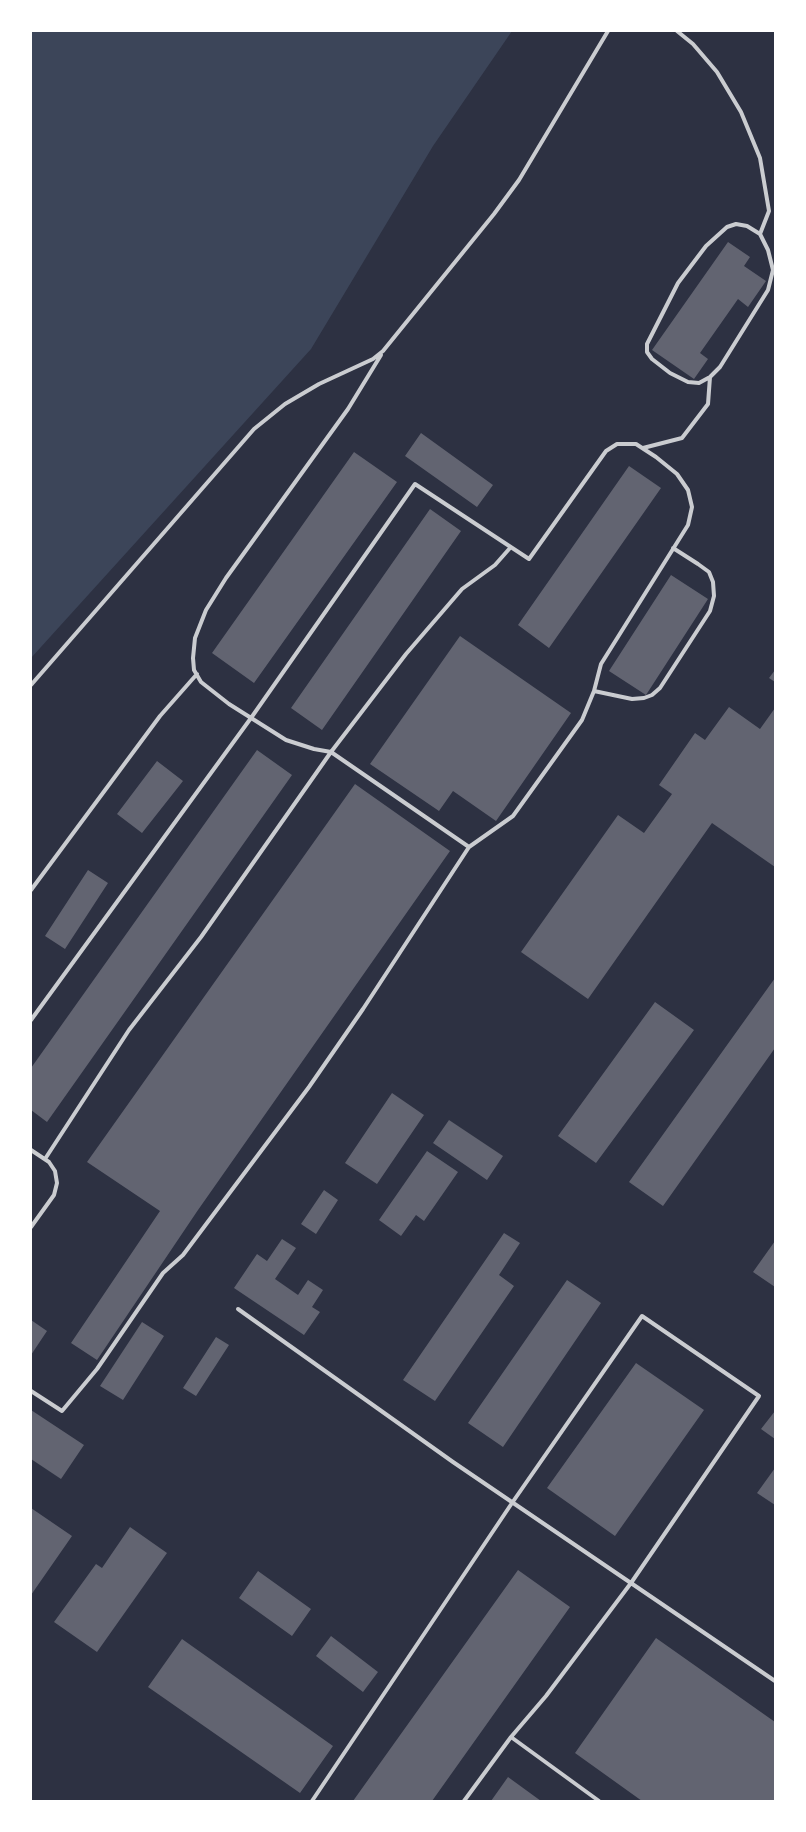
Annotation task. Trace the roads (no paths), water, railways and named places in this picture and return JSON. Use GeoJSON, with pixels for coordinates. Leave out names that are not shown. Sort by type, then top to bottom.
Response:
{"type":"FeatureCollection","features":[{"type":"Feature","properties":{"kind":"lane"},"geometry":{"type":"LineString","coordinates":[[469,847],[331,752],[286,740],[229,704],[201,682],[193,658],[195,638],[206,610],[226,578],[348,409],[383,351],[494,214],[518,180],[608,31]]}},
{"type":"Feature","properties":{"kind":"lane"},"geometry":{"type":"LineString","coordinates":[[676,31],[693,44],[717,72],[741,112],[760,158],[769,211],[760,234]]}},
{"type":"Feature","properties":{"kind":"lane"},"geometry":{"type":"LineString","coordinates":[[736,224],[747,226],[760,234],[768,250],[773,270],[768,290],[720,367],[710,377],[698,383],[688,382],[670,373],[652,359],[648,352],[648,344],[678,283],[706,246],[727,227],[736,224]]}},
{"type":"Feature","properties":{"kind":"lane"},"geometry":{"type":"LineString","coordinates":[[31,685],[254,429],[285,404],[319,384],[373,359],[383,351]]}},
{"type":"Feature","properties":{"kind":"lane"},"geometry":{"type":"LineString","coordinates":[[642,448],[682,438],[708,404],[710,377]]}},
{"type":"Feature","properties":{"kind":"lane"},"geometry":{"type":"LineString","coordinates":[[31,1020],[251,718],[415,484],[529,560],[606,451],[617,444],[636,444],[656,456],[678,474],[688,490],[692,507],[688,525],[601,664],[594,691],[582,720],[513,816],[469,847],[309,1088],[188,1249],[163,1273],[97,1370],[62,1411],[31,1391]]}},
{"type":"Feature","properties":{"kind":"lane"},"geometry":{"type":"LineString","coordinates":[[44,1159],[129,1030],[202,937],[331,752],[406,654],[462,588],[495,565],[510,548]]}},
{"type":"Feature","properties":{"kind":"lane"},"geometry":{"type":"LineString","coordinates":[[594,691],[632,699],[652,695],[660,688],[710,611],[714,596],[714,582],[709,572],[673,548]]}},
{"type":"Feature","properties":{"kind":"lane"},"geometry":{"type":"LineString","coordinates":[[31,890],[160,716],[197,674]]}},
{"type":"Feature","properties":{"kind":"lane"},"geometry":{"type":"LineString","coordinates":[[31,1150],[49,1162],[55,1171],[57,1182],[54,1195],[31,1227]]}},
{"type":"Feature","properties":{"kind":"lane"},"geometry":{"type":"LineString","coordinates":[[238,1309],[512,1503],[775,1681]]}},
{"type":"Feature","properties":{"kind":"lane"},"geometry":{"type":"LineString","coordinates":[[312,1801],[512,1503],[642,1316],[759,1396],[631,1583],[546,1696],[511,1737],[464,1801]]}},
{"type":"Feature","properties":{"kind":"lane"},"geometry":{"type":"LineString","coordinates":[[511,1737],[599,1801]]}}]}
